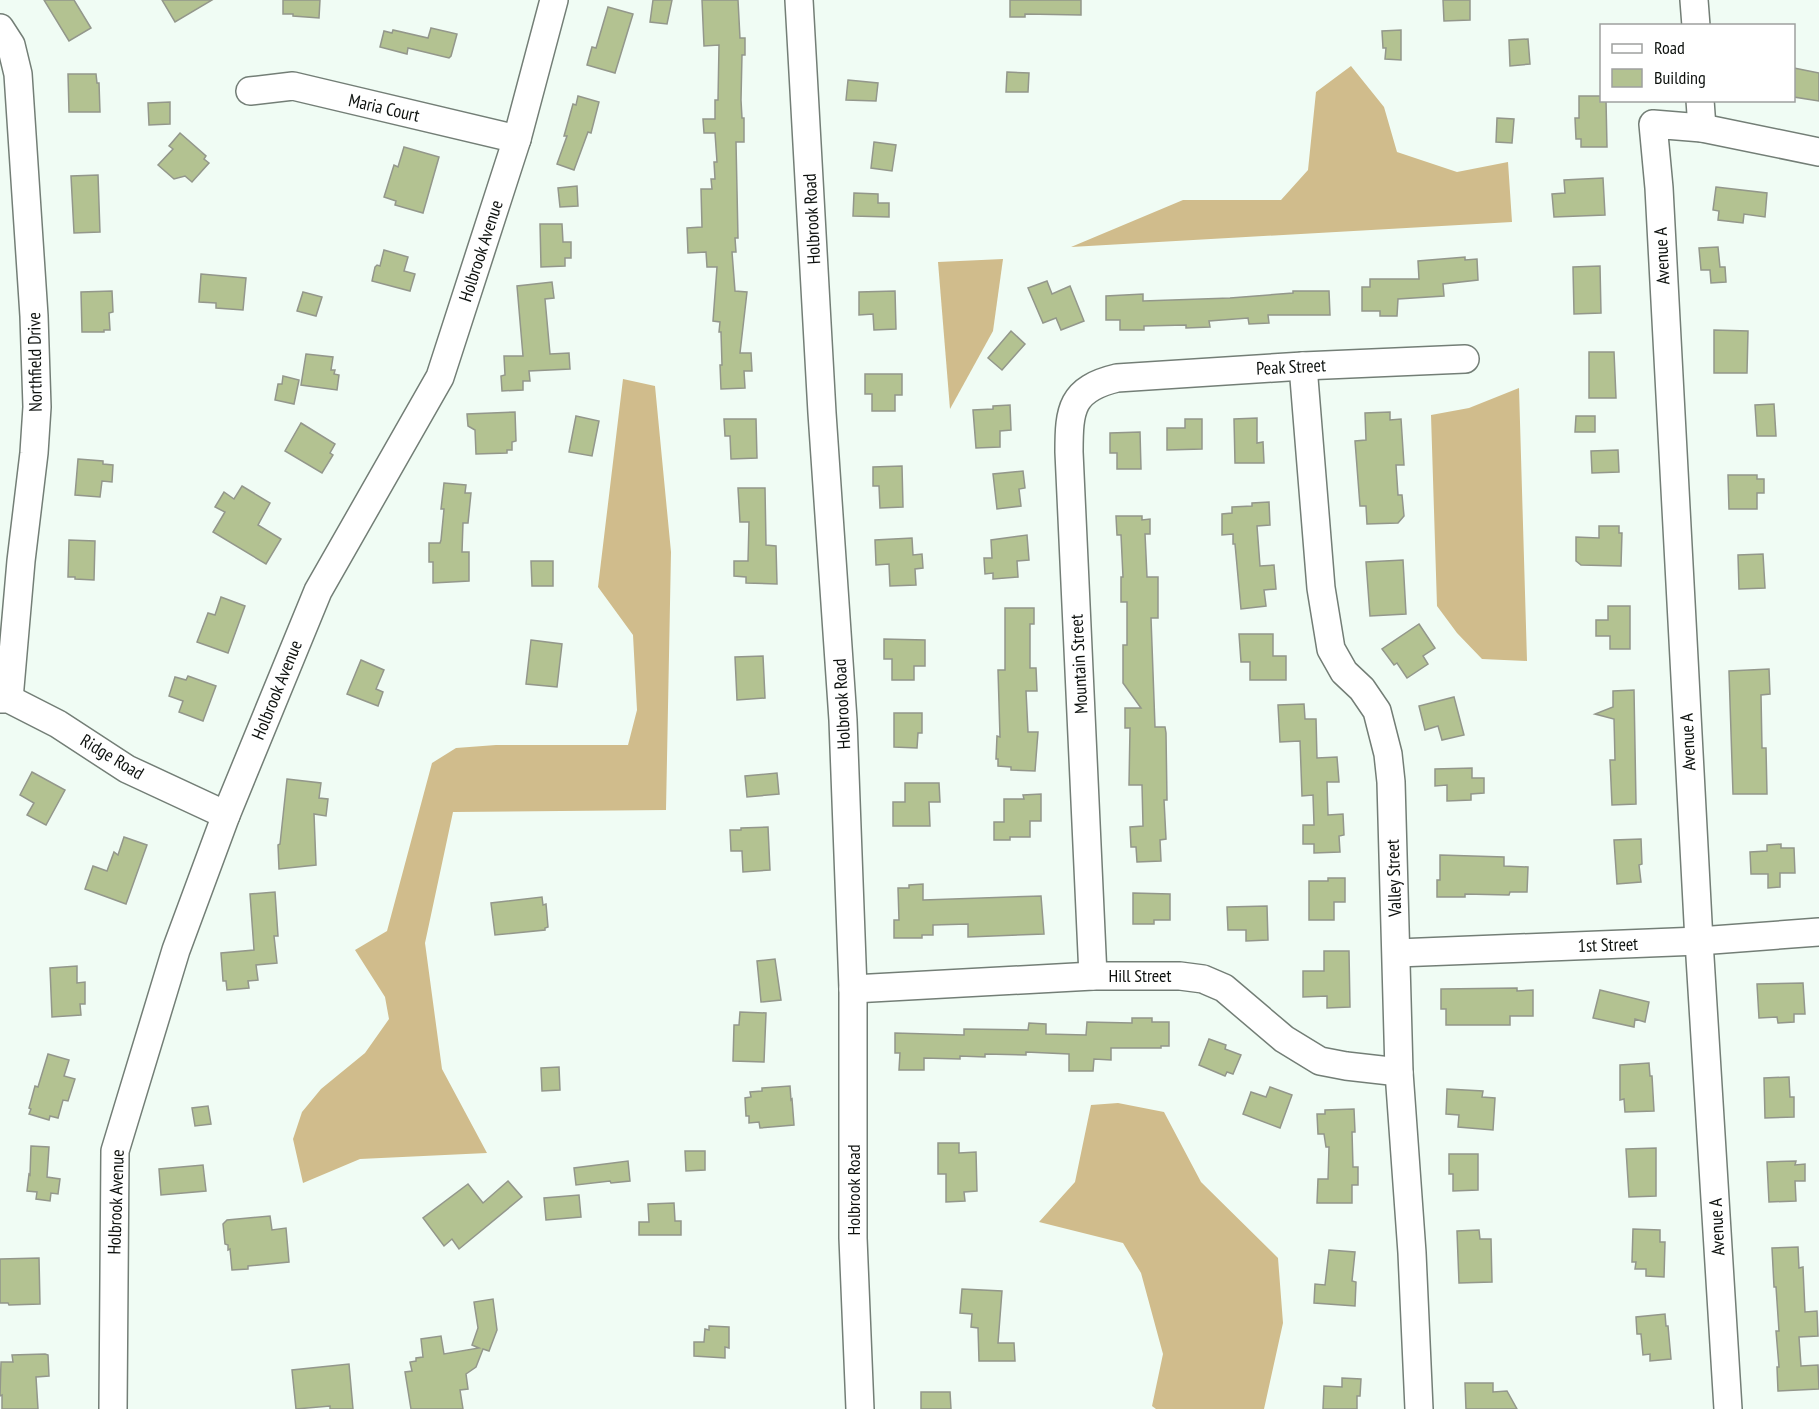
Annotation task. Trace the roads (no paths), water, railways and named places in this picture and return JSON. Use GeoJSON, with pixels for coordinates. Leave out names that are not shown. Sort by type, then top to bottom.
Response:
{"type":"FeatureCollection","features":[{"type":"Feature","properties":{"kind":"street","name":"Holbrook Avenue"},"geometry":{"type":"LineString","coordinates":[[113,1409],[115,1151],[176,950],[226,815],[318,591],[440,377],[517,139],[554,0]]}},
{"type":"Feature","properties":{"kind":"street","name":"Holbrook Road"},"geometry":{"type":"LineString","coordinates":[[799,0],[843,720],[853,989],[854,1238],[860,1409]]}},
{"type":"Feature","properties":{"kind":"street"},"geometry":{"type":"LineString","coordinates":[[1694,0],[1695,24]]}},
{"type":"Feature","properties":{"kind":"street","name":"Northfield Drive"},"geometry":{"type":"LineString","coordinates":[[0,28],[11,45],[18,74],[37,359],[34,453],[5,699]]}},
{"type":"Feature","properties":{"kind":"street","name":"Maria Court"},"geometry":{"type":"LineString","coordinates":[[250,91],[293,86],[517,139]]}},
{"type":"Feature","properties":{"kind":"street"},"geometry":{"type":"LineString","coordinates":[[1700,102],[1702,128],[1819,152]]}},
{"type":"Feature","properties":{"kind":"street","name":"Avenue A"},"geometry":{"type":"LineString","coordinates":[[1702,128],[1653,124],[1659,188],[1676,541],[1728,1409]]}},
{"type":"Feature","properties":{"kind":"street","name":"Peak Street"},"geometry":{"type":"LineString","coordinates":[[1117,378],[1466,358]]}},
{"type":"Feature","properties":{"kind":"street","name":"Valley Street"},"geometry":{"type":"LineString","coordinates":[[1303,366],[1321,588],[1331,649],[1344,672],[1362,689],[1377,711],[1388,754],[1391,782],[1400,1072],[1419,1409]]}},
{"type":"Feature","properties":{"kind":"street","name":"Mountain Street"},"geometry":{"type":"LineString","coordinates":[[1093,976],[1069,430],[1072,407],[1084,392],[1102,382],[1117,378]]}},
{"type":"Feature","properties":{"kind":"street","name":"Ridge Road"},"geometry":{"type":"LineString","coordinates":[[5,699],[58,724],[128,768],[226,815]]}},
{"type":"Feature","properties":{"kind":"street","name":"1st Street"},"geometry":{"type":"LineString","coordinates":[[1397,953],[1699,941],[1819,932]]}},
{"type":"Feature","properties":{"kind":"street","name":"Hill Street"},"geometry":{"type":"LineString","coordinates":[[853,989],[1093,976],[1180,976],[1203,979],[1224,988],[1284,1039],[1320,1061],[1400,1072]]}}]}
